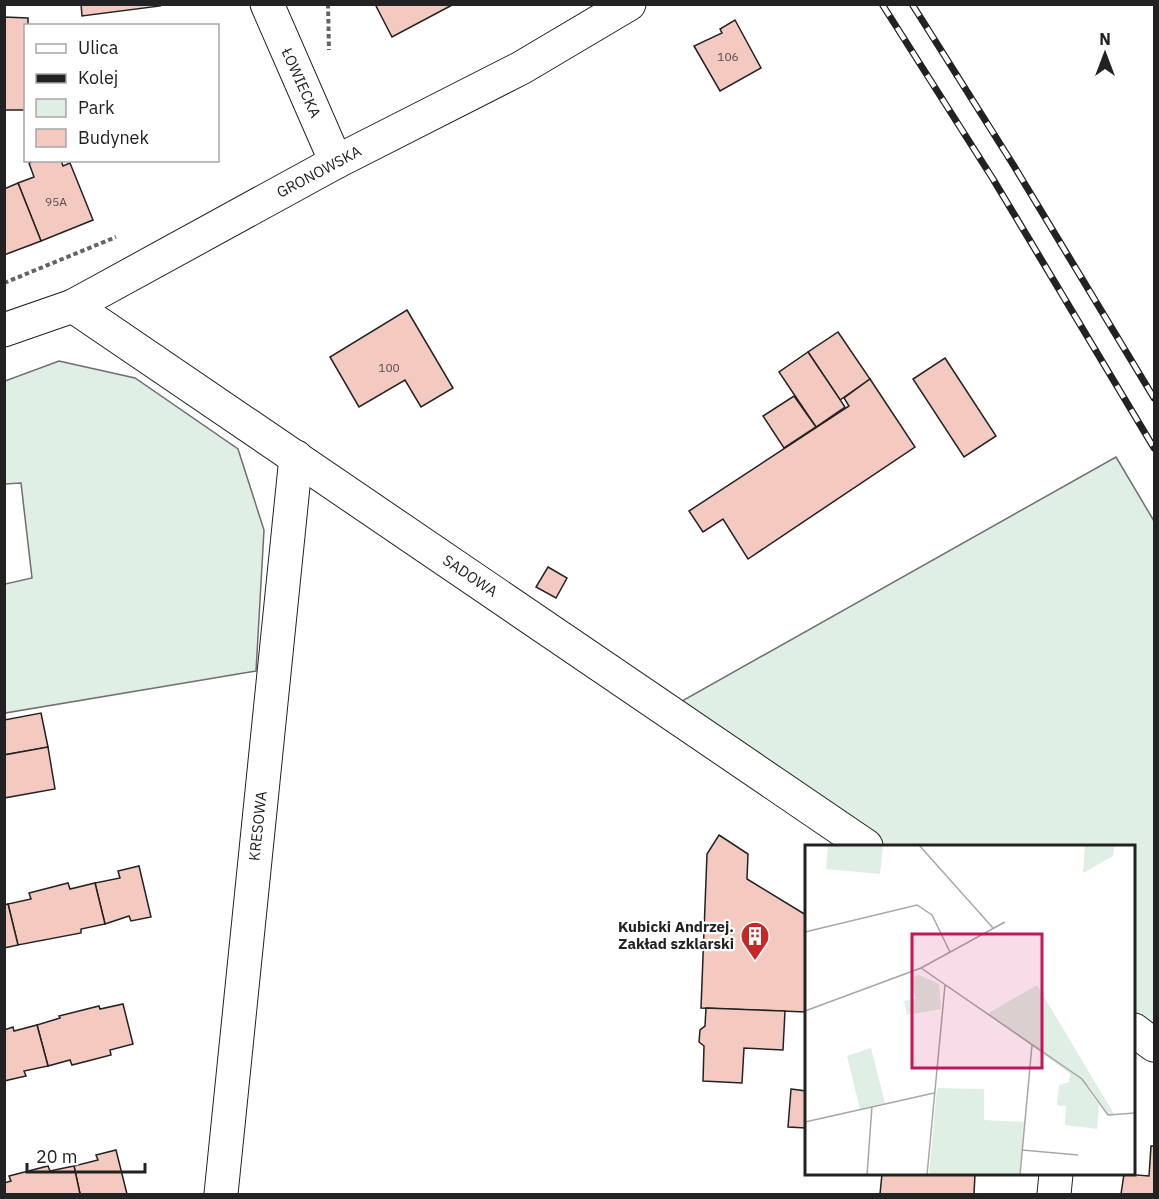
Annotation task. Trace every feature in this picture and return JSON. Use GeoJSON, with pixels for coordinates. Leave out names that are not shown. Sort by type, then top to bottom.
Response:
{"type":"FeatureCollection","features":[{"type":"Feature","properties":{"kind":"street","name":"ŁOWIECKA"},"geometry":{"type":"LineString","coordinates":[[267,4],[336,162]]}},
{"type":"Feature","properties":{"kind":"street","name":"GRONOWSKA"},"geometry":{"type":"LineString","coordinates":[[4,330],[73,306],[336,162],[521,68],[629,4]]}},
{"type":"Feature","properties":{"kind":"street","name":"SADOWA"},"geometry":{"type":"LineString","coordinates":[[73,306],[865,845]]}},
{"type":"Feature","properties":{"kind":"street","name":"KRESOWA"},"geometry":{"type":"LineString","coordinates":[[221,1194],[296,458]]}},
{"type":"Feature","properties":{"kind":"street"},"geometry":{"type":"LineString","coordinates":[[1135,1031],[1155,1045]]}},
{"type":"Feature","properties":{"kind":"street"},"geometry":{"type":"LineString","coordinates":[[1054,1194],[1056,1175]]}},
{"type":"Feature","properties":{"kind":"green space"},"geometry":{"type":"Polygon","coordinates":[[[59,361],[135,378],[238,449],[264,530],[256,671],[5,713],[5,584],[32,578],[21,483],[5,484],[5,381],[59,361]]]}},
{"type":"Feature","properties":{"kind":"green space"},"geometry":{"type":"Polygon","coordinates":[[[1116,457],[1154,521],[1154,1045],[1135,1031],[1135,845],[865,845],[666,710],[1116,457]]]}},
{"type":"Feature","properties":{"kind":"building"},"geometry":{"type":"Polygon","coordinates":[[[81,4],[159,4],[160,6],[82,16],[81,4]]]}},
{"type":"Feature","properties":{"kind":"building"},"geometry":{"type":"Polygon","coordinates":[[[375,4],[454,4],[392,37],[375,4]]]}},
{"type":"Feature","properties":{"kind":"building"},"geometry":{"type":"Polygon","coordinates":[[[4,17],[28,18],[28,24],[24,24],[24,110],[4,110],[4,17]]]}},
{"type":"Feature","properties":{"kind":"building"},"geometry":{"type":"Polygon","coordinates":[[[735,20],[761,68],[720,91],[694,46],[722,33],[720,29],[735,20]]]}},
{"type":"Feature","properties":{"kind":"building"},"geometry":{"type":"Polygon","coordinates":[[[62,162],[63,166],[70,163],[93,220],[41,241],[18,183],[34,177],[29,163],[62,162]]]}},
{"type":"Feature","properties":{"kind":"building"},"geometry":{"type":"Polygon","coordinates":[[[18,183],[41,241],[4,255],[4,189],[18,183]]]}},
{"type":"Feature","properties":{"kind":"building"},"geometry":{"type":"Polygon","coordinates":[[[407,310],[453,388],[421,407],[405,380],[359,407],[330,357],[407,310]]]}},
{"type":"Feature","properties":{"kind":"building"},"geometry":{"type":"Polygon","coordinates":[[[838,332],[870,379],[840,400],[808,352],[838,332]]]}},
{"type":"Feature","properties":{"kind":"building"},"geometry":{"type":"Polygon","coordinates":[[[808,352],[845,407],[816,427],[779,372],[808,352]]]}},
{"type":"Feature","properties":{"kind":"building"},"geometry":{"type":"Polygon","coordinates":[[[945,358],[996,436],[964,457],[913,379],[945,358]]]}},
{"type":"Feature","properties":{"kind":"building"},"geometry":{"type":"Polygon","coordinates":[[[870,379],[915,447],[748,559],[723,519],[703,532],[689,511],[849,406],[844,398],[870,379]]]}},
{"type":"Feature","properties":{"kind":"building"},"geometry":{"type":"Polygon","coordinates":[[[794,396],[816,427],[784,448],[763,416],[794,396]]]}},
{"type":"Feature","properties":{"kind":"building"},"geometry":{"type":"Polygon","coordinates":[[[548,567],[567,578],[556,598],[536,587],[548,567]]]}},
{"type":"Feature","properties":{"kind":"building"},"geometry":{"type":"Polygon","coordinates":[[[41,713],[48,747],[4,755],[4,720],[41,713]]]}},
{"type":"Feature","properties":{"kind":"building"},"geometry":{"type":"Polygon","coordinates":[[[48,747],[55,789],[4,798],[4,755],[48,747]]]}},
{"type":"Feature","properties":{"kind":"building","name":"Kubicki Andrzej. Zakład szklarski"},"geometry":{"type":"Polygon","coordinates":[[[719,835],[748,854],[747,879],[805,914],[805,1012],[701,1008],[707,854],[719,835]]]}},
{"type":"Feature","properties":{"kind":"building"},"geometry":{"type":"Polygon","coordinates":[[[139,866],[151,917],[131,921],[129,916],[105,924],[95,883],[120,878],[118,871],[139,866]]]}},
{"type":"Feature","properties":{"kind":"building"},"geometry":{"type":"Polygon","coordinates":[[[68,883],[70,889],[95,883],[105,924],[81,929],[81,933],[18,945],[8,904],[31,899],[29,893],[68,883]]]}},
{"type":"Feature","properties":{"kind":"building"},"geometry":{"type":"Polygon","coordinates":[[[8,904],[18,945],[4,948],[4,905],[8,904]]]}},
{"type":"Feature","properties":{"kind":"building"},"geometry":{"type":"Polygon","coordinates":[[[123,1004],[133,1044],[110,1050],[111,1055],[72,1065],[70,1060],[48,1066],[37,1025],[60,1018],[59,1016],[99,1006],[100,1009],[123,1004]]]}},
{"type":"Feature","properties":{"kind":"building"},"geometry":{"type":"Polygon","coordinates":[[[706,1008],[785,1011],[783,1050],[744,1048],[742,1083],[703,1081],[704,1046],[699,1042],[700,1030],[705,1026],[706,1008]]]}},
{"type":"Feature","properties":{"kind":"building"},"geometry":{"type":"Polygon","coordinates":[[[37,1025],[48,1066],[24,1071],[26,1076],[4,1081],[4,1030],[13,1027],[14,1031],[37,1025]]]}},
{"type":"Feature","properties":{"kind":"building"},"geometry":{"type":"Polygon","coordinates":[[[791,1089],[805,1091],[805,1128],[788,1127],[791,1089]]]}},
{"type":"Feature","properties":{"kind":"building"},"geometry":{"type":"Polygon","coordinates":[[[1151,1146],[1154,1146],[1154,1194],[1121,1194],[1124,1175],[1149,1176],[1151,1146]]]}},
{"type":"Feature","properties":{"kind":"building"},"geometry":{"type":"Polygon","coordinates":[[[116,1150],[127,1194],[80,1194],[74,1166],[98,1160],[96,1155],[116,1150]]]}},
{"type":"Feature","properties":{"kind":"building"},"geometry":{"type":"Polygon","coordinates":[[[48,1166],[50,1171],[74,1166],[80,1194],[4,1194],[4,1183],[11,1181],[9,1176],[48,1166]]]}},
{"type":"Feature","properties":{"kind":"building"},"geometry":{"type":"Polygon","coordinates":[[[882,1175],[975,1175],[974,1194],[880,1194],[882,1175]]]}},
{"type":"Feature","properties":{"kind":"railway"},"geometry":{"type":"LineString","coordinates":[[882,4],[993,179],[1154,448]]}},
{"type":"Feature","properties":{"kind":"railway"},"geometry":{"type":"LineString","coordinates":[[912,4],[1014,166],[1154,398]]}},
{"type":"Feature","properties":{"kind":"place","name":"Kubicki Andrzej. Zakład szklarski"},"geometry":{"type":"Point","coordinates":[755,962]}}]}
